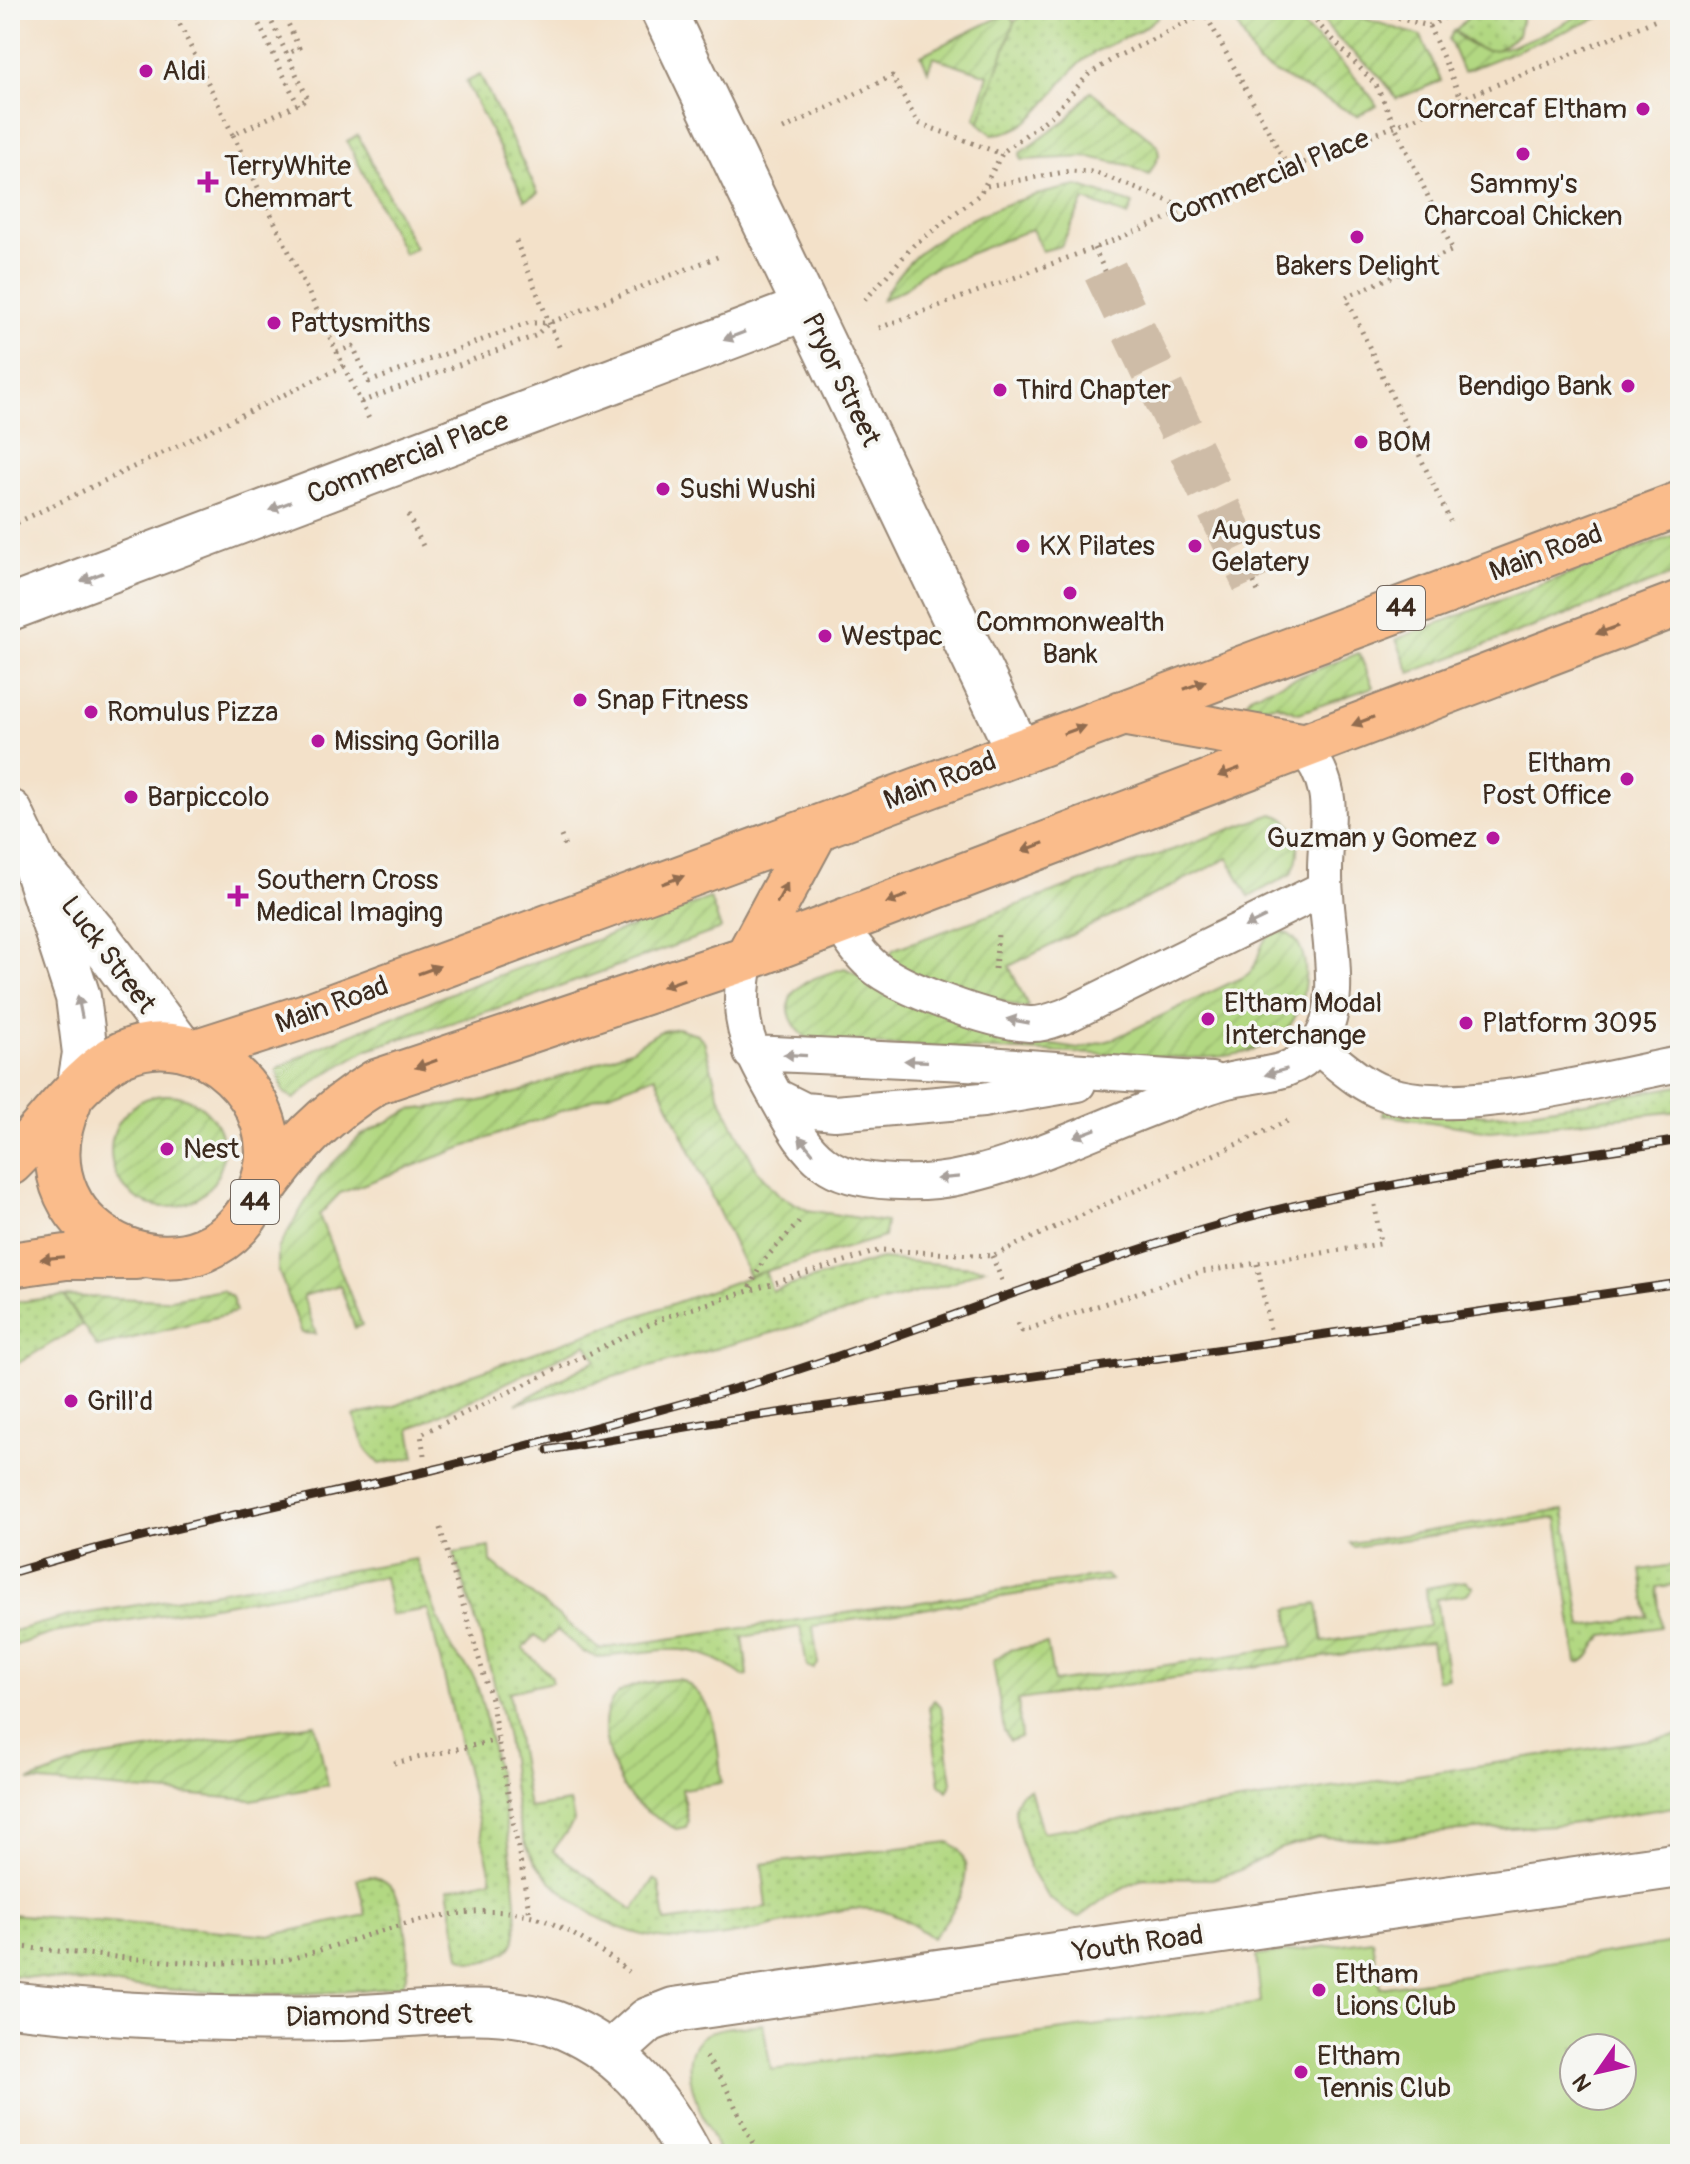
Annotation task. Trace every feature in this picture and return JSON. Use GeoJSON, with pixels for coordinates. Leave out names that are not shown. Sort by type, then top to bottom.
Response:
{"type":"FeatureCollection","features":[{"type":"Feature","properties":{"kind":"main road","name":"Main Road"},"geometry":{"type":"LineString","coordinates":[[188,1049],[306,1016],[1680,504]]}},
{"type":"Feature","properties":{"kind":"main road","name":"44"},"geometry":{"type":"LineString","coordinates":[[10,1265],[66,1257],[151,1257],[192,1253],[230,1233],[314,1125],[341,1103],[376,1082],[747,958],[839,920],[1680,603]]}},
{"type":"Feature","properties":{"kind":"main road"},"geometry":{"type":"LineString","coordinates":[[1122,713],[1302,745]]}},
{"type":"Feature","properties":{"kind":"main road"},"geometry":{"type":"LineString","coordinates":[[747,958],[817,828]]}},
{"type":"Feature","properties":{"kind":"main road","name":"44"},"geometry":{"type":"LineString","coordinates":[[10,1163],[101,1065],[125,1052],[152,1046],[188,1049],[239,1079],[264,1123],[268,1149],[265,1174],[257,1198]]}},
{"type":"Feature","properties":{"kind":"main road","name":"44"},"geometry":{"type":"LineString","coordinates":[[75,1093],[60,1123],[56,1145],[64,1191],[89,1228],[118,1247],[151,1257]]}},
{"type":"Feature","properties":{"kind":"street","name":"Pryor Street"},"geometry":{"type":"LineString","coordinates":[[663,10],[1018,750]]}},
{"type":"Feature","properties":{"kind":"street","name":"Commercial Place"},"geometry":{"type":"LineString","coordinates":[[10,608],[806,308]]}},
{"type":"Feature","properties":{"kind":"street","name":"Luck Street"},"geometry":{"type":"LineString","coordinates":[[10,812],[35,865],[46,908],[78,997],[85,1053],[75,1093]]}},
{"type":"Feature","properties":{"kind":"street","name":"Luck Street"},"geometry":{"type":"LineString","coordinates":[[35,865],[188,1049]]}},
{"type":"Feature","properties":{"kind":"street","name":"Youth Road"},"geometry":{"type":"LineString","coordinates":[[611,2053],[648,2020],[674,2010],[1680,1865]]}},
{"type":"Feature","properties":{"kind":"street","name":"Diamond Street"},"geometry":{"type":"LineString","coordinates":[[10,2004],[142,2017],[232,2019],[491,2013],[551,2022],[611,2053],[643,2081],[666,2110],[689,2154]]}},
{"type":"Feature","properties":{"kind":"lane"},"geometry":{"type":"LineString","coordinates":[[747,958],[740,1010],[751,1053],[803,1141],[823,1163],[841,1173],[875,1180],[953,1179],[981,1172],[1228,1081],[1273,1074],[1294,1067],[1317,1047],[1327,1028],[1333,992],[1325,888],[1328,793],[1320,771],[1302,745]]}},
{"type":"Feature","properties":{"kind":"lane"},"geometry":{"type":"LineString","coordinates":[[839,920],[859,953],[886,976],[908,987],[991,1015],[1031,1024],[1065,1016],[1325,888]]}},
{"type":"Feature","properties":{"kind":"lane"},"geometry":{"type":"LineString","coordinates":[[1317,1047],[1374,1088],[1400,1097],[1433,1100],[1487,1098],[1680,1064]]}},
{"type":"Feature","properties":{"kind":"lane"},"geometry":{"type":"LineString","coordinates":[[751,1053],[1228,1081]]}},
{"type":"Feature","properties":{"kind":"lane"},"geometry":{"type":"LineString","coordinates":[[776,1096],[804,1110],[835,1113],[983,1100],[1134,1075]]}},
{"type":"Feature","properties":{"kind":"path"},"geometry":{"type":"LineString","coordinates":[[173,10],[360,400],[535,336],[549,323]]}},
{"type":"Feature","properties":{"kind":"path"},"geometry":{"type":"LineString","coordinates":[[252,10],[298,105]]}},
{"type":"Feature","properties":{"kind":"path"},"geometry":{"type":"LineString","coordinates":[[233,135],[308,99],[266,10]]}},
{"type":"Feature","properties":{"kind":"path"},"geometry":{"type":"LineString","coordinates":[[282,10],[299,48],[287,54]]}},
{"type":"Feature","properties":{"kind":"path"},"geometry":{"type":"LineString","coordinates":[[865,300],[913,246],[987,186],[1002,154],[1051,116],[1101,66],[1213,10]]}},
{"type":"Feature","properties":{"kind":"path"},"geometry":{"type":"LineString","coordinates":[[1305,10],[1376,85],[1453,250],[1346,297],[1450,521]]}},
{"type":"Feature","properties":{"kind":"path"},"geometry":{"type":"LineString","coordinates":[[1367,10],[1429,26],[1459,10]]}},
{"type":"Feature","properties":{"kind":"path"},"geometry":{"type":"LineString","coordinates":[[1204,12],[1289,169]]}},
{"type":"Feature","properties":{"kind":"path","name":"Commercial Place"},"geometry":{"type":"LineString","coordinates":[[879,328],[1094,248],[1656,20]]}},
{"type":"Feature","properties":{"kind":"path"},"geometry":{"type":"LineString","coordinates":[[1429,26],[1462,100]]}},
{"type":"Feature","properties":{"kind":"path"},"geometry":{"type":"LineString","coordinates":[[783,129],[892,76],[918,123],[1002,154]]}},
{"type":"Feature","properties":{"kind":"path"},"geometry":{"type":"LineString","coordinates":[[987,186],[1070,171],[1094,172],[1190,209]]}},
{"type":"Feature","properties":{"kind":"path"},"geometry":{"type":"LineString","coordinates":[[516,241],[554,337]]}},
{"type":"Feature","properties":{"kind":"path"},"geometry":{"type":"LineString","coordinates":[[1094,248],[1105,271]]}},
{"type":"Feature","properties":{"kind":"path"},"geometry":{"type":"LineString","coordinates":[[337,352],[353,346],[369,382],[528,323],[549,323],[720,256]]}},
{"type":"Feature","properties":{"kind":"path"},"geometry":{"type":"LineString","coordinates":[[10,526],[344,366]]}},
{"type":"Feature","properties":{"kind":"path"},"geometry":{"type":"LineString","coordinates":[[408,515],[423,546]]}},
{"type":"Feature","properties":{"kind":"path"},"geometry":{"type":"LineString","coordinates":[[1254,582],[1258,592]]}},
{"type":"Feature","properties":{"kind":"path"},"geometry":{"type":"LineString","coordinates":[[561,836],[566,849]]}},
{"type":"Feature","properties":{"kind":"path"},"geometry":{"type":"LineString","coordinates":[[994,983],[998,934]]}},
{"type":"Feature","properties":{"kind":"path"},"geometry":{"type":"LineString","coordinates":[[424,1455],[421,1434],[628,1334],[750,1288],[881,1250],[992,1256],[1294,1117]]}},
{"type":"Feature","properties":{"kind":"path"},"geometry":{"type":"LineString","coordinates":[[1018,1323],[1022,1331],[1200,1272],[1380,1244],[1375,1205]]}},
{"type":"Feature","properties":{"kind":"path"},"geometry":{"type":"LineString","coordinates":[[750,1288],[763,1261],[801,1220]]}},
{"type":"Feature","properties":{"kind":"path"},"geometry":{"type":"LineString","coordinates":[[992,1256],[1003,1283]]}},
{"type":"Feature","properties":{"kind":"path"},"geometry":{"type":"LineString","coordinates":[[1257,1264],[1270,1329]]}},
{"type":"Feature","properties":{"kind":"path"},"geometry":{"type":"LineString","coordinates":[[440,1528],[491,1699],[530,1915]]}},
{"type":"Feature","properties":{"kind":"path"},"geometry":{"type":"LineString","coordinates":[[394,1763],[498,1740]]}},
{"type":"Feature","properties":{"kind":"green space"},"geometry":{"type":"Polygon","coordinates":[[[1272,9],[1287,15],[1331,52],[1377,106],[1357,116],[1258,64],[1231,13],[1272,9]]]}},
{"type":"Feature","properties":{"kind":"green space"},"geometry":{"type":"Polygon","coordinates":[[[1031,10],[1164,10],[1135,33],[1081,62],[1032,118],[1021,126],[992,134],[979,123],[1014,22],[1031,10]]]}},
{"type":"Feature","properties":{"kind":"green space"},"geometry":{"type":"Polygon","coordinates":[[[1324,10],[1337,10],[1421,36],[1441,81],[1396,99],[1378,75],[1328,27],[1321,16],[1324,10]]]}},
{"type":"Feature","properties":{"kind":"green space"},"geometry":{"type":"Polygon","coordinates":[[[1475,10],[1524,10],[1518,35],[1497,50],[1480,50],[1455,31],[1475,10]]]}},
{"type":"Feature","properties":{"kind":"green space"},"geometry":{"type":"Polygon","coordinates":[[[1586,10],[1618,10],[1463,72],[1449,39],[1454,31],[1473,46],[1497,49],[1538,36],[1586,10]]]}},
{"type":"Feature","properties":{"kind":"green space"},"geometry":{"type":"Polygon","coordinates":[[[1008,13],[1014,22],[979,123],[975,118],[988,75],[933,57],[928,71],[921,55],[1008,13]]]}},
{"type":"Feature","properties":{"kind":"green space"},"geometry":{"type":"Polygon","coordinates":[[[480,75],[538,193],[525,200],[466,82],[480,75]]]}},
{"type":"Feature","properties":{"kind":"green space"},"geometry":{"type":"Polygon","coordinates":[[[1091,91],[1157,144],[1159,155],[1149,175],[1128,165],[1088,157],[1021,160],[1020,153],[1067,120],[1091,91]]]}},
{"type":"Feature","properties":{"kind":"green space"},"geometry":{"type":"Polygon","coordinates":[[[358,135],[415,248],[404,254],[347,141],[358,135]]]}},
{"type":"Feature","properties":{"kind":"green space"},"geometry":{"type":"Polygon","coordinates":[[[1078,186],[1133,204],[1128,216],[1084,200],[1061,246],[1042,251],[1032,229],[923,272],[905,289],[882,300],[917,255],[940,237],[994,209],[1078,186]]]}},
{"type":"Feature","properties":{"kind":"green space"},"geometry":{"type":"Polygon","coordinates":[[[1680,533],[1680,572],[1410,673],[1396,639],[1680,533]]]}},
{"type":"Feature","properties":{"kind":"green space"},"geometry":{"type":"Polygon","coordinates":[[[1359,653],[1373,687],[1299,713],[1277,705],[1251,707],[1244,704],[1252,695],[1359,653]]]}},
{"type":"Feature","properties":{"kind":"green space"},"geometry":{"type":"Polygon","coordinates":[[[1273,814],[1289,823],[1297,839],[1297,857],[1291,874],[1249,897],[1228,858],[1009,966],[1028,1006],[1024,1008],[909,973],[888,957],[894,949],[1273,814]]]}},
{"type":"Feature","properties":{"kind":"green space"},"geometry":{"type":"Polygon","coordinates":[[[710,898],[721,929],[526,999],[368,1049],[321,1077],[294,1099],[284,1093],[277,1069],[315,1049],[456,991],[710,898]]]}},
{"type":"Feature","properties":{"kind":"green space"},"geometry":{"type":"Polygon","coordinates":[[[1284,932],[1295,939],[1305,964],[1303,995],[1298,1010],[1284,1032],[1274,1040],[1252,1050],[1226,1056],[1189,1058],[812,1042],[795,1025],[789,1007],[791,997],[804,983],[845,968],[886,989],[1010,1038],[1078,1049],[1111,1040],[1247,975],[1256,963],[1263,942],[1274,934],[1284,932]]]}},
{"type":"Feature","properties":{"kind":"green space"},"geometry":{"type":"Polygon","coordinates":[[[677,1028],[697,1034],[704,1041],[718,1093],[734,1126],[757,1170],[779,1195],[807,1210],[886,1222],[884,1237],[749,1276],[655,1076],[340,1193],[319,1215],[362,1325],[355,1328],[340,1285],[303,1296],[316,1334],[302,1333],[278,1269],[278,1249],[321,1175],[360,1136],[410,1110],[476,1102],[520,1092],[630,1050],[659,1032],[677,1028]]]}},
{"type":"Feature","properties":{"kind":"green space"},"geometry":{"type":"Polygon","coordinates":[[[1680,1086],[1680,1111],[1490,1131],[1383,1115],[1385,1108],[1488,1115],[1531,1111],[1680,1086]]]}},
{"type":"Feature","properties":{"kind":"green space"},"geometry":{"type":"Polygon","coordinates":[[[167,1095],[188,1099],[207,1111],[219,1130],[223,1151],[219,1172],[207,1191],[188,1203],[167,1207],[146,1203],[127,1191],[115,1172],[111,1151],[115,1130],[127,1111],[146,1099],[167,1095]]]}},
{"type":"Feature","properties":{"kind":"green space"},"geometry":{"type":"Polygon","coordinates":[[[881,1259],[985,1268],[952,1283],[516,1404],[596,1360],[587,1344],[410,1429],[415,1457],[380,1464],[365,1448],[354,1416],[395,1406],[445,1384],[765,1271],[772,1291],[881,1259]]]}},
{"type":"Feature","properties":{"kind":"green space"},"geometry":{"type":"Polygon","coordinates":[[[222,1290],[232,1297],[236,1312],[97,1347],[64,1296],[165,1300],[222,1290]]]}},
{"type":"Feature","properties":{"kind":"green space"},"geometry":{"type":"Polygon","coordinates":[[[64,1296],[82,1325],[10,1368],[10,1303],[64,1296]]]}},
{"type":"Feature","properties":{"kind":"green space"},"geometry":{"type":"Polygon","coordinates":[[[1564,1510],[1582,1627],[1648,1617],[1641,1570],[1680,1564],[1680,1584],[1657,1587],[1661,1627],[1605,1636],[1587,1659],[1577,1663],[1557,1518],[1353,1547],[1350,1543],[1564,1510]]]}},
{"type":"Feature","properties":{"kind":"green space"},"geometry":{"type":"Polygon","coordinates":[[[490,1547],[491,1562],[599,1649],[1106,1575],[1111,1580],[813,1626],[818,1664],[814,1669],[807,1666],[800,1627],[743,1637],[748,1675],[743,1676],[723,1663],[688,1651],[596,1657],[583,1652],[557,1630],[545,1643],[535,1635],[523,1649],[552,1677],[552,1682],[509,1692],[529,1808],[570,1802],[574,1821],[553,1851],[634,1910],[654,1879],[659,1882],[665,1922],[767,1907],[762,1864],[949,1842],[960,1852],[965,1863],[965,1877],[956,1904],[932,1938],[893,1915],[860,1908],[718,1937],[664,1939],[638,1934],[585,1909],[554,1884],[524,1840],[501,1711],[454,1553],[490,1547]]]}},
{"type":"Feature","properties":{"kind":"green space"},"geometry":{"type":"Polygon","coordinates":[[[416,1559],[447,1639],[475,1679],[504,1810],[515,1888],[515,1939],[507,1951],[485,1961],[472,1962],[460,1956],[448,1889],[492,1879],[428,1609],[391,1615],[384,1577],[53,1633],[10,1647],[10,1632],[65,1617],[416,1559]]]}},
{"type":"Feature","properties":{"kind":"green space"},"geometry":{"type":"Polygon","coordinates":[[[1465,1581],[1473,1587],[1467,1594],[1436,1599],[1448,1678],[1437,1680],[1431,1642],[1018,1700],[1021,1737],[1010,1741],[1004,1731],[993,1661],[1008,1650],[1047,1644],[1054,1682],[1293,1646],[1288,1609],[1317,1604],[1323,1642],[1429,1626],[1426,1588],[1465,1581]]]}},
{"type":"Feature","properties":{"kind":"green space"},"geometry":{"type":"Polygon","coordinates":[[[679,1679],[702,1698],[709,1710],[717,1738],[722,1783],[682,1789],[688,1822],[686,1827],[676,1829],[630,1797],[610,1758],[605,1726],[613,1699],[624,1690],[644,1683],[679,1679]]]}},
{"type":"Feature","properties":{"kind":"green space"},"geometry":{"type":"Polygon","coordinates":[[[934,1700],[941,1706],[952,1783],[947,1791],[940,1784],[929,1708],[934,1700]]]}},
{"type":"Feature","properties":{"kind":"green space"},"geometry":{"type":"Polygon","coordinates":[[[315,1724],[328,1785],[252,1800],[29,1781],[89,1759],[315,1724]]]}},
{"type":"Feature","properties":{"kind":"green space"},"geometry":{"type":"Polygon","coordinates":[[[1680,1735],[1680,1806],[1570,1824],[1430,1833],[1386,1840],[1318,1837],[1279,1849],[1238,1871],[1212,1879],[1143,1878],[1105,1898],[1079,1917],[1054,1902],[1037,1881],[1025,1856],[1015,1814],[1018,1797],[1030,1789],[1042,1832],[1680,1735]]]}},
{"type":"Feature","properties":{"kind":"green space"},"geometry":{"type":"Polygon","coordinates":[[[369,1876],[390,1885],[399,1900],[408,1954],[401,1985],[303,1994],[254,1994],[157,1989],[10,1975],[10,1914],[272,1935],[366,1915],[357,1879],[369,1876]]]}},
{"type":"Feature","properties":{"kind":"green space","name":"Eltham Tennis Club"},"geometry":{"type":"Polygon","coordinates":[[[1373,1940],[1380,1988],[1680,1942],[1680,2154],[720,2154],[694,2095],[690,2078],[693,2048],[708,2033],[731,2027],[763,2024],[771,2070],[1261,2003],[1256,1956],[1373,1940]]]}},
{"type":"Feature","properties":{"kind":"tunnel"},"geometry":{"type":"LineString","coordinates":[[1105,271],[1254,582]]}},
{"type":"Feature","properties":{"kind":"railway"},"geometry":{"type":"LineString","coordinates":[[10,1573],[167,1531],[468,1461],[717,1394],[843,1354],[1156,1244],[1276,1210],[1448,1175],[1680,1140]]}},
{"type":"Feature","properties":{"kind":"railway"},"geometry":{"type":"LineString","coordinates":[[548,1450],[722,1421],[1680,1283]]}},
{"type":"Feature","properties":{"kind":"place","name":"Aldi"},"geometry":{"type":"Point","coordinates":[146,71]}},
{"type":"Feature","properties":{"kind":"place","name":"Cornercaf Eltham"},"geometry":{"type":"Point","coordinates":[1643,109]}},
{"type":"Feature","properties":{"kind":"place","name":"Sammy's Charcoal Chicken"},"geometry":{"type":"Point","coordinates":[1523,154]}},
{"type":"Feature","properties":{"kind":"place","name":"TerryWhite Chemmart"},"geometry":{"type":"Point","coordinates":[208,182]}},
{"type":"Feature","properties":{"kind":"place","name":"Bakers Delight"},"geometry":{"type":"Point","coordinates":[1357,237]}},
{"type":"Feature","properties":{"kind":"place","name":"Pattysmiths"},"geometry":{"type":"Point","coordinates":[274,323]}},
{"type":"Feature","properties":{"kind":"place","name":"Bendigo Bank"},"geometry":{"type":"Point","coordinates":[1628,386]}},
{"type":"Feature","properties":{"kind":"place","name":"Third Chapter"},"geometry":{"type":"Point","coordinates":[1000,390]}},
{"type":"Feature","properties":{"kind":"place","name":"BOM"},"geometry":{"type":"Point","coordinates":[1361,442]}},
{"type":"Feature","properties":{"kind":"place","name":"Sushi Wushi"},"geometry":{"type":"Point","coordinates":[663,489]}},
{"type":"Feature","properties":{"kind":"place","name":"KX Pilates"},"geometry":{"type":"Point","coordinates":[1023,546]}},
{"type":"Feature","properties":{"kind":"place","name":"Augustus Gelatery"},"geometry":{"type":"Point","coordinates":[1195,546]}},
{"type":"Feature","properties":{"kind":"place","name":"Commonwealth Bank"},"geometry":{"type":"Point","coordinates":[1070,593]}},
{"type":"Feature","properties":{"kind":"place","name":"Westpac"},"geometry":{"type":"Point","coordinates":[825,636]}},
{"type":"Feature","properties":{"kind":"place","name":"Snap Fitness"},"geometry":{"type":"Point","coordinates":[580,700]}},
{"type":"Feature","properties":{"kind":"place","name":"Romulus Pizza"},"geometry":{"type":"Point","coordinates":[91,712]}},
{"type":"Feature","properties":{"kind":"place","name":"Missing Gorilla"},"geometry":{"type":"Point","coordinates":[318,741]}},
{"type":"Feature","properties":{"kind":"place","name":"Eltham Post Office"},"geometry":{"type":"Point","coordinates":[1627,779]}},
{"type":"Feature","properties":{"kind":"place","name":"Barpiccolo"},"geometry":{"type":"Point","coordinates":[131,797]}},
{"type":"Feature","properties":{"kind":"place","name":"Guzman y Gomez"},"geometry":{"type":"Point","coordinates":[1493,838]}},
{"type":"Feature","properties":{"kind":"place","name":"Southern Cross Medical Imaging"},"geometry":{"type":"Point","coordinates":[238,896]}},
{"type":"Feature","properties":{"kind":"place","name":"Eltham Modal Interchange"},"geometry":{"type":"Point","coordinates":[1208,1019]}},
{"type":"Feature","properties":{"kind":"place","name":"Platform 3095"},"geometry":{"type":"Point","coordinates":[1466,1023]}},
{"type":"Feature","properties":{"kind":"place","name":"Nest"},"geometry":{"type":"Point","coordinates":[167,1149]}},
{"type":"Feature","properties":{"kind":"place","name":"Grill'd"},"geometry":{"type":"Point","coordinates":[71,1401]}},
{"type":"Feature","properties":{"kind":"place","name":"Eltham Lions Club"},"geometry":{"type":"Point","coordinates":[1319,1990]}},
{"type":"Feature","properties":{"kind":"place","name":"Eltham Tennis Club"},"geometry":{"type":"Point","coordinates":[1301,2072]}}]}
